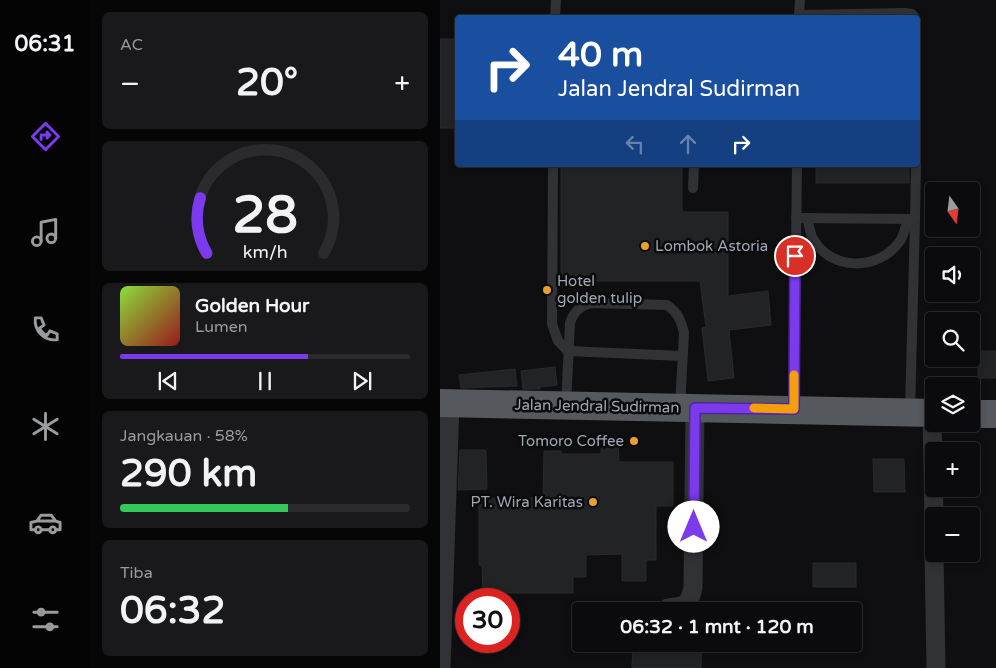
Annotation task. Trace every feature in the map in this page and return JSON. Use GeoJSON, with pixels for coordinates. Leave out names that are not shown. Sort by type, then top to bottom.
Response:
{"type":"FeatureCollection","features":[{"type":"Feature","properties":{"kind":"highway","name":"Jalan Jendral Sudirman"},"geometry":{"type":"LineString","coordinates":[[445,403],[925,412]]}},
{"type":"Feature","properties":{"kind":"highway"},"geometry":{"type":"LineString","coordinates":[[980,414],[996,414]]}},
{"type":"Feature","properties":{"kind":"street"},"geometry":{"type":"LineString","coordinates":[[441,668],[445,403]]}},
{"type":"Feature","properties":{"kind":"street"},"geometry":{"type":"LineString","coordinates":[[687,408],[694,587],[691,599],[688,602]]}},
{"type":"Feature","properties":{"kind":"street"},"geometry":{"type":"LineString","coordinates":[[927,432],[933,507]]}},
{"type":"Feature","properties":{"kind":"street"},"geometry":{"type":"LineString","coordinates":[[934,562],[936,668]]}},
{"type":"Feature","properties":{"kind":"lane"},"geometry":{"type":"LineString","coordinates":[[555,15],[556,0]]}},
{"type":"Feature","properties":{"kind":"lane"},"geometry":{"type":"LineString","coordinates":[[799,15],[800,0]]}},
{"type":"Feature","properties":{"kind":"lane"},"geometry":{"type":"LineString","coordinates":[[834,15],[905,13],[913,15]]}},
{"type":"Feature","properties":{"kind":"lane"},"geometry":{"type":"LineString","coordinates":[[553,167],[552,324],[558,341],[568,351],[682,356]]}},
{"type":"Feature","properties":{"kind":"lane"},"geometry":{"type":"LineString","coordinates":[[693,188],[694,167]]}},
{"type":"Feature","properties":{"kind":"lane"},"geometry":{"type":"LineString","coordinates":[[794,409],[797,167]]}},
{"type":"Feature","properties":{"kind":"lane"},"geometry":{"type":"LineString","coordinates":[[916,167],[911,219],[925,412]]}},
{"type":"Feature","properties":{"kind":"lane"},"geometry":{"type":"LineString","coordinates":[[796,218],[911,219]]}},
{"type":"Feature","properties":{"kind":"lane"},"geometry":{"type":"LineString","coordinates":[[807,218],[812,238],[826,254],[846,263],[867,264],[886,256],[901,240],[911,219]]}},
{"type":"Feature","properties":{"kind":"lane"},"geometry":{"type":"LineString","coordinates":[[566,406],[570,323],[573,314],[582,306],[592,303],[667,305],[676,311],[682,321],[684,333],[682,356],[687,408]]}},
{"type":"Feature","properties":{"kind":"building"},"geometry":{"type":"Polygon","coordinates":[[[440,39],[455,39],[455,128],[440,128],[440,39]]]}},
{"type":"Feature","properties":{"kind":"building","name":"Lombok Astoria"},"geometry":{"type":"Polygon","coordinates":[[[561,167],[682,167],[682,212],[728,212],[728,296],[768,291],[771,325],[729,330],[734,378],[708,381],[702,328],[706,327],[700,281],[561,281],[561,167]]]}},
{"type":"Feature","properties":{"kind":"building"},"geometry":{"type":"Polygon","coordinates":[[[816,167],[909,167],[909,183],[816,183],[816,167]]]}},
{"type":"Feature","properties":{"kind":"building"},"geometry":{"type":"Polygon","coordinates":[[[980,351],[996,351],[996,378],[978,377],[980,351]]]}},
{"type":"Feature","properties":{"kind":"building"},"geometry":{"type":"Polygon","coordinates":[[[555,367],[557,385],[540,387],[540,389],[523,389],[521,371],[555,367]]]}},
{"type":"Feature","properties":{"kind":"building"},"geometry":{"type":"Polygon","coordinates":[[[515,369],[517,386],[461,388],[459,375],[515,369]]]}},
{"type":"Feature","properties":{"kind":"building"},"geometry":{"type":"Polygon","coordinates":[[[601,437],[618,437],[619,462],[673,462],[673,506],[656,506],[656,560],[646,560],[646,581],[622,581],[622,554],[586,555],[586,577],[573,577],[573,593],[520,593],[520,588],[483,588],[482,565],[479,565],[479,498],[543,498],[544,451],[561,451],[561,454],[601,454],[601,437]]]}},
{"type":"Feature","properties":{"kind":"building"},"geometry":{"type":"Polygon","coordinates":[[[460,450],[486,450],[487,489],[458,490],[460,450]]]}},
{"type":"Feature","properties":{"kind":"building"},"geometry":{"type":"Polygon","coordinates":[[[873,459],[904,459],[905,492],[874,492],[873,459]]]}},
{"type":"Feature","properties":{"kind":"building"},"geometry":{"type":"Polygon","coordinates":[[[813,563],[856,563],[856,587],[813,587],[813,563]]]}},
{"type":"Feature","properties":{"kind":"building"},"geometry":{"type":"Polygon","coordinates":[[[633,652],[702,652],[701,668],[632,668],[633,652]]]}},
{"type":"Feature","properties":{"kind":"slow traffic"},"geometry":{"type":"LineString","coordinates":[[754,408],[794,409],[794,375]]}},
{"type":"Feature","properties":{"kind":"place","name":"Lombok Astoria"},"geometry":{"type":"Point","coordinates":[645,246]}},
{"type":"Feature","properties":{"kind":"place","name":"Hotel golden tulip"},"geometry":{"type":"Point","coordinates":[547,290]}},
{"type":"Feature","properties":{"kind":"place","name":"Tomoro Coffee"},"geometry":{"type":"Point","coordinates":[634,441]}},
{"type":"Feature","properties":{"kind":"place","name":"PT. Wira Karitas"},"geometry":{"type":"Point","coordinates":[593,502]}},
{"type":"Feature","properties":{"kind":"route"},"geometry":{"type":"LineString","coordinates":[[694,527],[695,408],[794,409],[795,256]]}}]}
